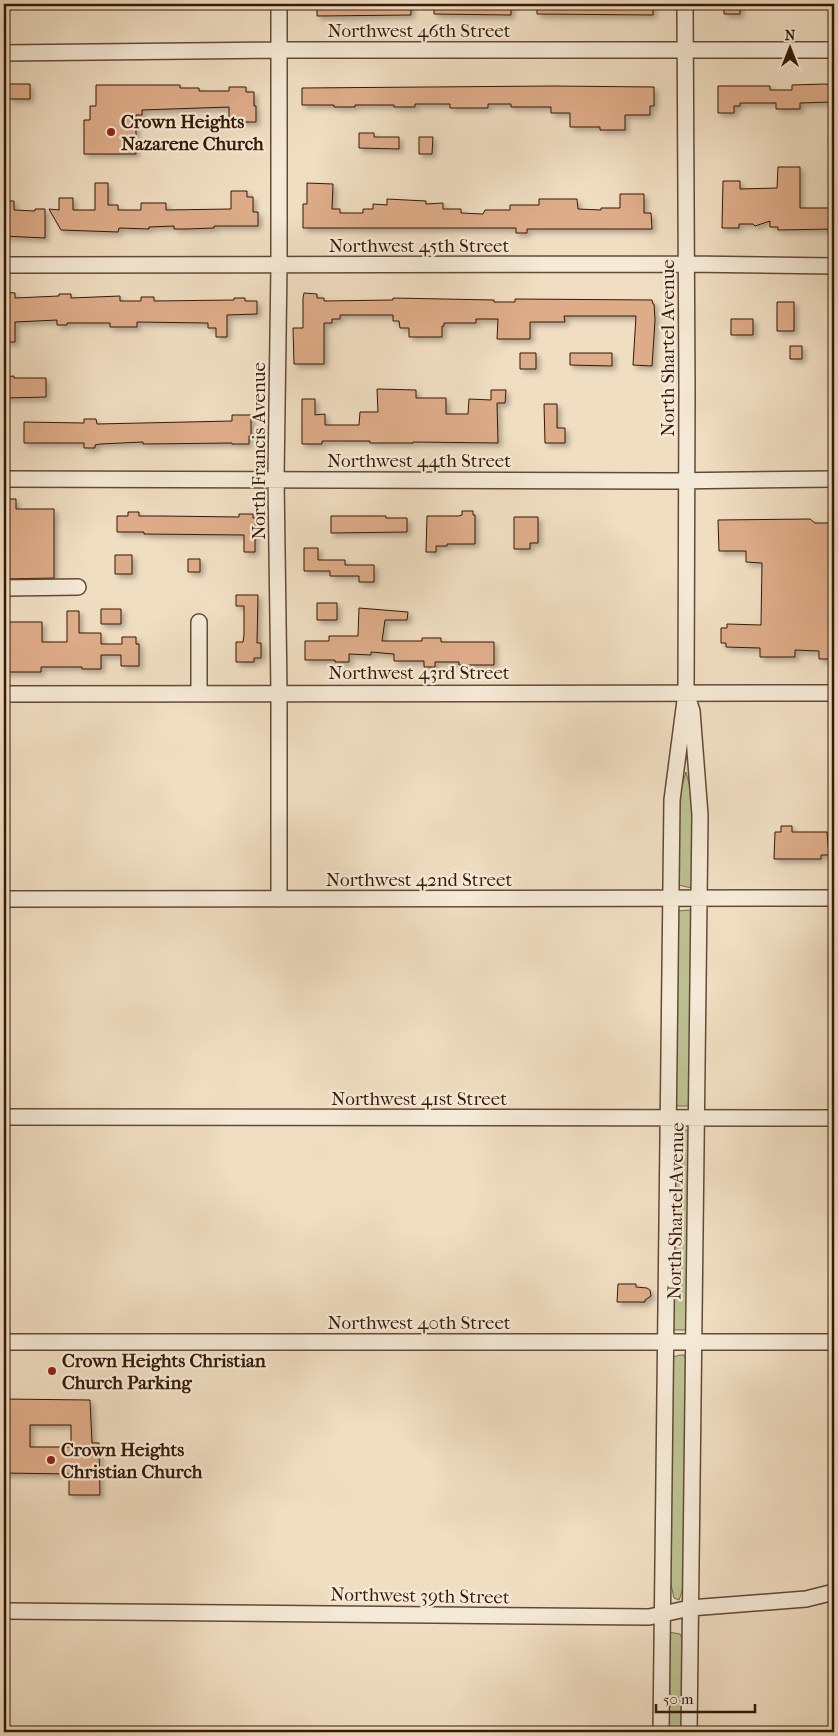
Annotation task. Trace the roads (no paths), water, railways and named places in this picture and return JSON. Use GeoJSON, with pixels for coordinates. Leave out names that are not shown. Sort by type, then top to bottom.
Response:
{"type":"FeatureCollection","features":[{"type":"Feature","properties":{"kind":"street","name":"North Francis Avenue"},"geometry":{"type":"LineString","coordinates":[[279,4],[279,265],[276,479],[280,899]]}},
{"type":"Feature","properties":{"kind":"street","name":"North Shartel Avenue"},"geometry":{"type":"LineString","coordinates":[[661,1732],[672,800],[686,693],[685,4]]}},
{"type":"Feature","properties":{"kind":"street","name":"Northwest 46th Street"},"geometry":{"type":"LineString","coordinates":[[4,52],[834,50]]}},
{"type":"Feature","properties":{"kind":"street","name":"Northwest 45th Street"},"geometry":{"type":"LineString","coordinates":[[4,265],[686,264],[834,266]]}},
{"type":"Feature","properties":{"kind":"street","name":"Northwest 44th Street"},"geometry":{"type":"LineString","coordinates":[[4,479],[687,481],[834,479]]}},
{"type":"Feature","properties":{"kind":"street"},"geometry":{"type":"LineString","coordinates":[[4,588],[78,587]]}},
{"type":"Feature","properties":{"kind":"street"},"geometry":{"type":"LineString","coordinates":[[199,693],[200,622]]}},
{"type":"Feature","properties":{"kind":"street","name":"Northwest 43rd Street"},"geometry":{"type":"LineString","coordinates":[[4,694],[279,692],[834,693]]}},
{"type":"Feature","properties":{"kind":"street","name":"North Shartel Avenue"},"geometry":{"type":"LineString","coordinates":[[686,693],[692,711],[699,792],[689,1732]]}},
{"type":"Feature","properties":{"kind":"street","name":"Northwest 42nd Street"},"geometry":{"type":"LineString","coordinates":[[4,899],[834,898]]}},
{"type":"Feature","properties":{"kind":"street","name":"Northwest 41st Street"},"geometry":{"type":"LineString","coordinates":[[4,1117],[834,1118]]}},
{"type":"Feature","properties":{"kind":"street","name":"Northwest 40th Street"},"geometry":{"type":"LineString","coordinates":[[4,1342],[834,1342]]}},
{"type":"Feature","properties":{"kind":"street","name":"Northwest 39th Street"},"geometry":{"type":"LineString","coordinates":[[4,1611],[639,1617],[690,1608],[806,1599],[834,1592]]}},
{"type":"Feature","properties":{"kind":"place","name":"Crown Heights Nazarene Church"},"geometry":{"type":"Point","coordinates":[111,132]}},
{"type":"Feature","properties":{"kind":"place","name":"Crown Heights Christian Church Parking"},"geometry":{"type":"Point","coordinates":[52,1371]}},
{"type":"Feature","properties":{"kind":"place","name":"Crown Heights Christian Church"},"geometry":{"type":"Point","coordinates":[51,1460]}}]}
